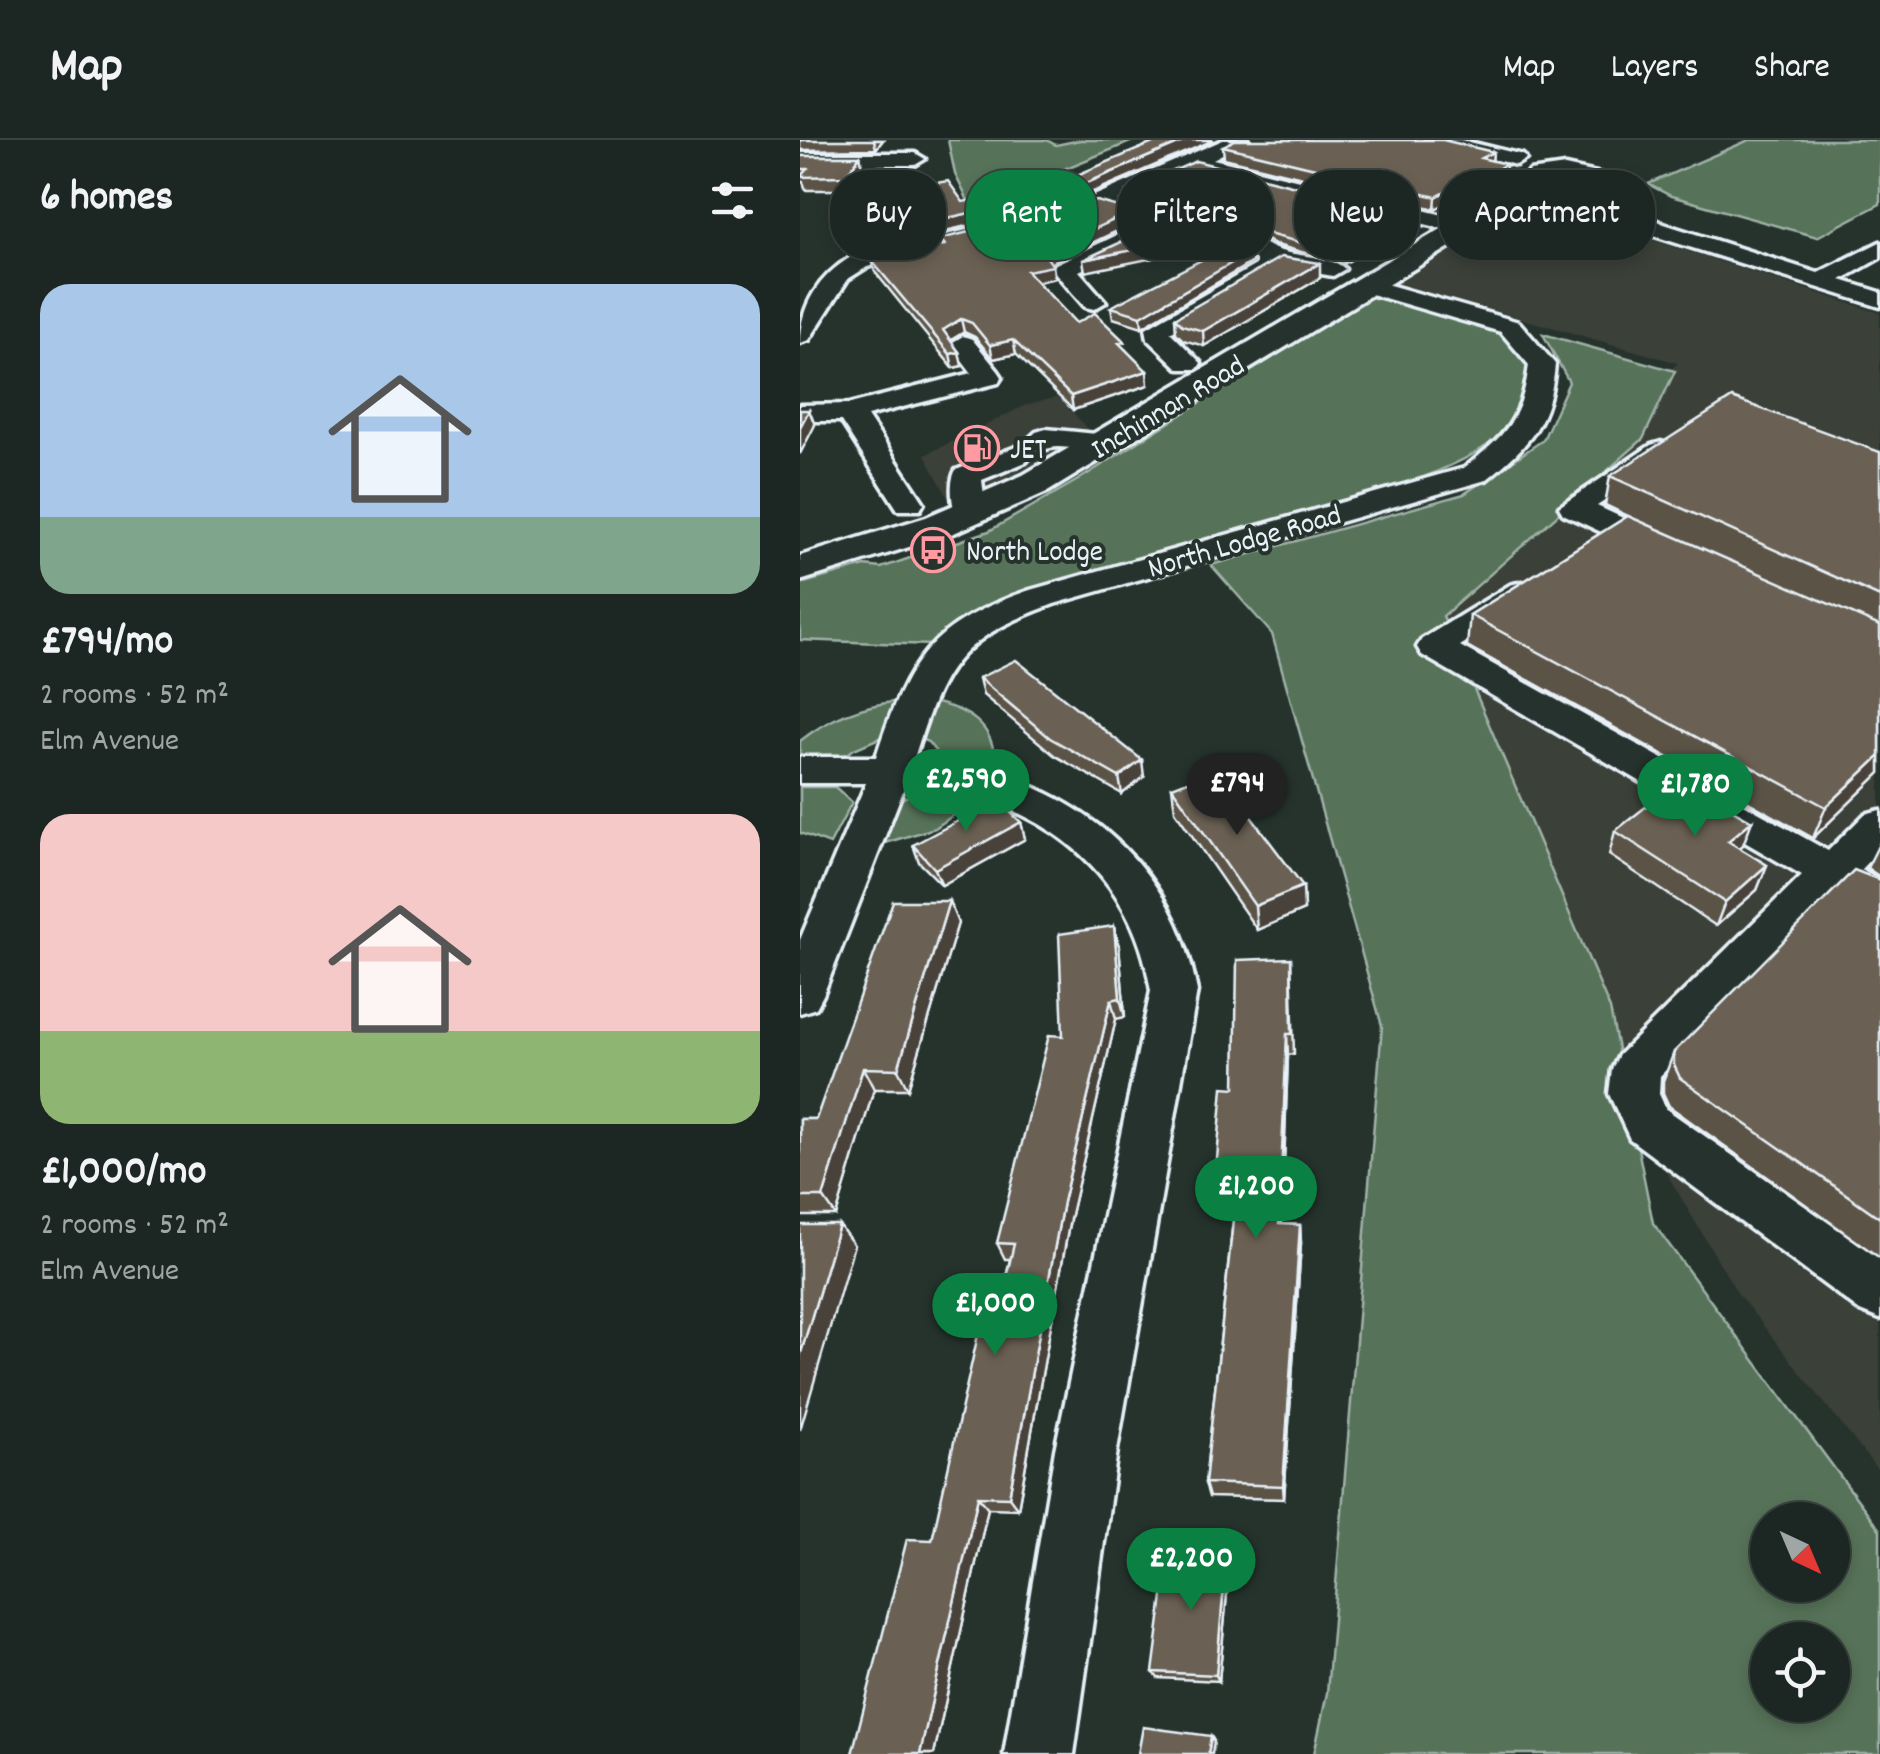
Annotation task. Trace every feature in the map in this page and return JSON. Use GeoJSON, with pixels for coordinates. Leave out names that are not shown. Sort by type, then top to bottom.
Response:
{"type":"FeatureCollection","features":[{"type":"Feature","properties":{"kind":"main road","name":"Inchinnan Road"},"geometry":{"type":"LineString","coordinates":[[800,569],[875,548],[970,513],[1036,483],[1439,239]]}},
{"type":"Feature","properties":{"kind":"street"},"geometry":{"type":"LineString","coordinates":[[800,156],[810,140]]}},
{"type":"Feature","properties":{"kind":"street"},"geometry":{"type":"LineString","coordinates":[[800,335],[839,274],[872,249],[1012,229],[1100,204],[1239,140]]}},
{"type":"Feature","properties":{"kind":"street"},"geometry":{"type":"LineString","coordinates":[[1436,140],[1516,159]]}},
{"type":"Feature","properties":{"kind":"street"},"geometry":{"type":"LineString","coordinates":[[1495,152],[1528,140]]}},
{"type":"Feature","properties":{"kind":"street"},"geometry":{"type":"LineString","coordinates":[[800,156],[919,157]]}},
{"type":"Feature","properties":{"kind":"street"},"geometry":{"type":"LineString","coordinates":[[1195,160],[1439,221]]}},
{"type":"Feature","properties":{"kind":"street"},"geometry":{"type":"LineString","coordinates":[[1100,204],[1117,209]]}},
{"type":"Feature","properties":{"kind":"street"},"geometry":{"type":"LineString","coordinates":[[1724,226],[1689,216],[1634,241],[1729,274],[1756,261],[1880,300]]}},
{"type":"Feature","properties":{"kind":"street"},"geometry":{"type":"LineString","coordinates":[[1094,302],[1064,270],[1117,245]]}},
{"type":"Feature","properties":{"kind":"street"},"geometry":{"type":"LineString","coordinates":[[1820,282],[1880,248]]}},
{"type":"Feature","properties":{"kind":"street"},"geometry":{"type":"LineString","coordinates":[[1274,259],[1333,269]]}},
{"type":"Feature","properties":{"kind":"street"},"geometry":{"type":"LineString","coordinates":[[1188,363],[1157,334],[1159,328],[1268,268],[1268,260]]}},
{"type":"Feature","properties":{"kind":"street","name":"North Lodge Road"},"geometry":{"type":"LineString","coordinates":[[800,994],[891,770],[921,680],[938,656],[1004,610],[1475,474],[1523,436],[1540,394],[1542,364],[1510,327],[1364,285]]}},
{"type":"Feature","properties":{"kind":"street"},"geometry":{"type":"LineString","coordinates":[[800,413],[850,412],[989,377],[963,344]]}},
{"type":"Feature","properties":{"kind":"street"},"geometry":{"type":"LineString","coordinates":[[850,412],[909,502]]}},
{"type":"Feature","properties":{"kind":"street"},"geometry":{"type":"LineString","coordinates":[[1690,433],[1574,507],[1690,561]]}},
{"type":"Feature","properties":{"kind":"street"},"geometry":{"type":"LineString","coordinates":[[970,513],[967,476],[1046,438],[1108,442]]}},
{"type":"Feature","properties":{"kind":"street"},"geometry":{"type":"LineString","coordinates":[[1586,550],[1620,528]]}},
{"type":"Feature","properties":{"kind":"street"},"geometry":{"type":"LineString","coordinates":[[1553,572],[1435,647],[1880,900]]}},
{"type":"Feature","properties":{"kind":"street"},"geometry":{"type":"LineString","coordinates":[[800,770],[891,770],[968,777],[996,785],[1074,823],[1145,902],[1168,946],[1174,991],[1086,1450],[1039,1754]]}},
{"type":"Feature","properties":{"kind":"street"},"geometry":{"type":"LineString","coordinates":[[1880,824],[1636,1068],[1634,1094],[1648,1124],[1880,1292]]}},
{"type":"Feature","properties":{"kind":"shaded area"},"geometry":{"type":"Polygon","coordinates":[[[1655,240],[1880,313],[1880,1473],[1738,1294],[1593,1049],[1407,606],[1678,363],[1392,282],[1439,255],[1439,260],[1655,260],[1655,240]]]}},
{"type":"Feature","properties":{"kind":"shaded area"},"geometry":{"type":"Polygon","coordinates":[[[1058,397],[1094,435],[952,505],[925,455],[1026,405],[1058,397]]]}},
{"type":"Feature","properties":{"kind":"green space"},"geometry":{"type":"Polygon","coordinates":[[[948,140],[1046,140],[1056,145],[1080,140],[1135,140],[1062,170],[966,170],[966,197],[955,174],[948,140]]]}},
{"type":"Feature","properties":{"kind":"green space"},"geometry":{"type":"Polygon","coordinates":[[[1749,140],[1880,140],[1880,204],[1817,237],[1671,196],[1655,188],[1655,181],[1749,140]]]}},
{"type":"Feature","properties":{"kind":"green space"},"geometry":{"type":"Polygon","coordinates":[[[1368,297],[1454,314],[1512,338],[1530,362],[1531,390],[1523,410],[1509,428],[1470,456],[1407,484],[1012,594],[968,617],[932,645],[800,640],[800,584],[865,566],[881,568],[989,531],[1078,480],[1368,297]]]}},
{"type":"Feature","properties":{"kind":"green space"},"geometry":{"type":"Polygon","coordinates":[[[1543,334],[1675,371],[1643,439],[1443,616],[1610,1009],[1653,1223],[1880,1530],[1880,1754],[1314,1754],[1327,1693],[1382,1026],[1272,634],[1211,565],[1464,494],[1543,440],[1569,382],[1543,334]]]}},
{"type":"Feature","properties":{"kind":"green space"},"geometry":{"type":"Polygon","coordinates":[[[900,701],[884,736],[842,758],[800,757],[800,741],[823,725],[860,709],[900,701]]]}},
{"type":"Feature","properties":{"kind":"green space"},"geometry":{"type":"Polygon","coordinates":[[[931,702],[957,709],[977,721],[990,739],[995,765],[940,757],[928,742],[916,737],[931,702]]]}},
{"type":"Feature","properties":{"kind":"green space"},"geometry":{"type":"Polygon","coordinates":[[[800,787],[835,787],[852,802],[830,844],[800,833],[800,787]]]}},
{"type":"Feature","properties":{"kind":"green space"},"geometry":{"type":"Polygon","coordinates":[[[925,788],[976,799],[935,828],[878,845],[893,803],[925,788]]]}},
{"type":"Feature","properties":{"kind":"building"},"geometry":{"type":"Polygon","coordinates":[[[1160,140],[1187,140],[1097,179],[1097,170],[1089,170],[1160,140]]]}},
{"type":"Feature","properties":{"kind":"building"},"geometry":{"type":"Polygon","coordinates":[[[1235,140],[1443,140],[1493,152],[1481,158],[1506,164],[1496,170],[1439,170],[1436,197],[1419,193],[1419,170],[1323,170],[1223,146],[1235,140]]]}},
{"type":"Feature","properties":{"kind":"building"},"geometry":{"type":"Polygon","coordinates":[[[800,156],[860,156],[850,170],[830,170],[830,176],[801,177],[808,169],[800,169],[800,156]]]}},
{"type":"Feature","properties":{"kind":"building"},"geometry":{"type":"Polygon","coordinates":[[[1196,161],[1232,170],[1176,170],[1196,161]]]}},
{"type":"Feature","properties":{"kind":"building"},"geometry":{"type":"Polygon","coordinates":[[[946,181],[948,181],[966,201],[966,214],[946,218],[946,181]]]}},
{"type":"Feature","properties":{"kind":"building"},"geometry":{"type":"Polygon","coordinates":[[[1274,181],[1294,186],[1294,241],[1274,236],[1274,181]]]}},
{"type":"Feature","properties":{"kind":"building"},"geometry":{"type":"Polygon","coordinates":[[[1097,201],[1117,207],[1117,218],[1097,227],[1097,201]]]}},
{"type":"Feature","properties":{"kind":"building"},"geometry":{"type":"Polygon","coordinates":[[[966,233],[966,260],[1049,260],[1053,266],[1027,271],[1076,323],[1095,313],[1147,371],[1071,396],[1013,340],[990,345],[972,323],[961,319],[943,330],[959,352],[950,354],[871,260],[946,260],[946,238],[966,233]]]}},
{"type":"Feature","properties":{"kind":"building"},"geometry":{"type":"Polygon","coordinates":[[[1117,244],[1117,253],[1097,257],[1097,253],[1117,244]]]}},
{"type":"Feature","properties":{"kind":"building"},"geometry":{"type":"Polygon","coordinates":[[[1281,257],[1320,263],[1203,331],[1182,325],[1175,318],[1281,257]]]}},
{"type":"Feature","properties":{"kind":"building"},"geometry":{"type":"Polygon","coordinates":[[[1201,260],[1237,260],[1141,316],[1111,307],[1201,260]]]}},
{"type":"Feature","properties":{"kind":"building"},"geometry":{"type":"Polygon","coordinates":[[[1732,398],[1880,452],[1880,597],[1610,476],[1732,398]]]}},
{"type":"Feature","properties":{"kind":"building"},"geometry":{"type":"Polygon","coordinates":[[[800,410],[809,410],[800,427],[800,410]]]}},
{"type":"Feature","properties":{"kind":"building"},"geometry":{"type":"Polygon","coordinates":[[[1628,516],[1880,626],[1880,756],[1826,807],[1470,615],[1628,516]]]}},
{"type":"Feature","properties":{"kind":"building"},"geometry":{"type":"Polygon","coordinates":[[[1016,660],[1142,760],[1119,777],[1050,738],[979,678],[1016,660]]]}},
{"type":"Feature","properties":{"kind":"building"},"geometry":{"type":"Polygon","coordinates":[[[1216,770],[1303,886],[1255,906],[1172,787],[1216,770]]]}},
{"type":"Feature","properties":{"kind":"building"},"geometry":{"type":"Polygon","coordinates":[[[1680,780],[1752,821],[1728,841],[1767,865],[1725,902],[1615,831],[1680,780]]]}},
{"type":"Feature","properties":{"kind":"building"},"geometry":{"type":"Polygon","coordinates":[[[997,800],[1021,822],[935,869],[913,845],[997,800]]]}},
{"type":"Feature","properties":{"kind":"building"},"geometry":{"type":"Polygon","coordinates":[[[1854,870],[1880,880],[1880,1218],[1680,1078],[1674,1065],[1674,1052],[1854,870]]]}},
{"type":"Feature","properties":{"kind":"building"},"geometry":{"type":"Polygon","coordinates":[[[893,901],[949,901],[898,1069],[863,1068],[823,1197],[800,1197],[800,1119],[816,1119],[893,901]]]}},
{"type":"Feature","properties":{"kind":"building"},"geometry":{"type":"Polygon","coordinates":[[[1114,926],[1120,998],[1111,1000],[1063,1202],[1009,1497],[978,1496],[920,1754],[852,1754],[907,1539],[932,1540],[986,1299],[1001,1299],[1014,1244],[997,1243],[1049,1035],[1063,1036],[1059,934],[1114,926]]]}},
{"type":"Feature","properties":{"kind":"building"},"geometry":{"type":"Polygon","coordinates":[[[1291,958],[1292,1034],[1287,1034],[1279,1224],[1300,1225],[1283,1486],[1205,1483],[1237,1183],[1215,1183],[1223,1087],[1235,1088],[1237,960],[1291,958]]]}},
{"type":"Feature","properties":{"kind":"building"},"geometry":{"type":"Polygon","coordinates":[[[800,1225],[839,1225],[800,1356],[800,1225]]]}},
{"type":"Feature","properties":{"kind":"building"},"geometry":{"type":"Polygon","coordinates":[[[1169,1550],[1227,1552],[1216,1675],[1153,1672],[1169,1550]]]}},
{"type":"Feature","properties":{"kind":"building"},"geometry":{"type":"Polygon","coordinates":[[[1143,1727],[1211,1736],[1208,1754],[1138,1754],[1143,1727]]]}},
{"type":"Feature","properties":{"kind":"place","name":"JET"},"geometry":{"type":"Point","coordinates":[977,448]}},
{"type":"Feature","properties":{"kind":"place","name":"North Lodge"},"geometry":{"type":"Point","coordinates":[933,550]}}]}
